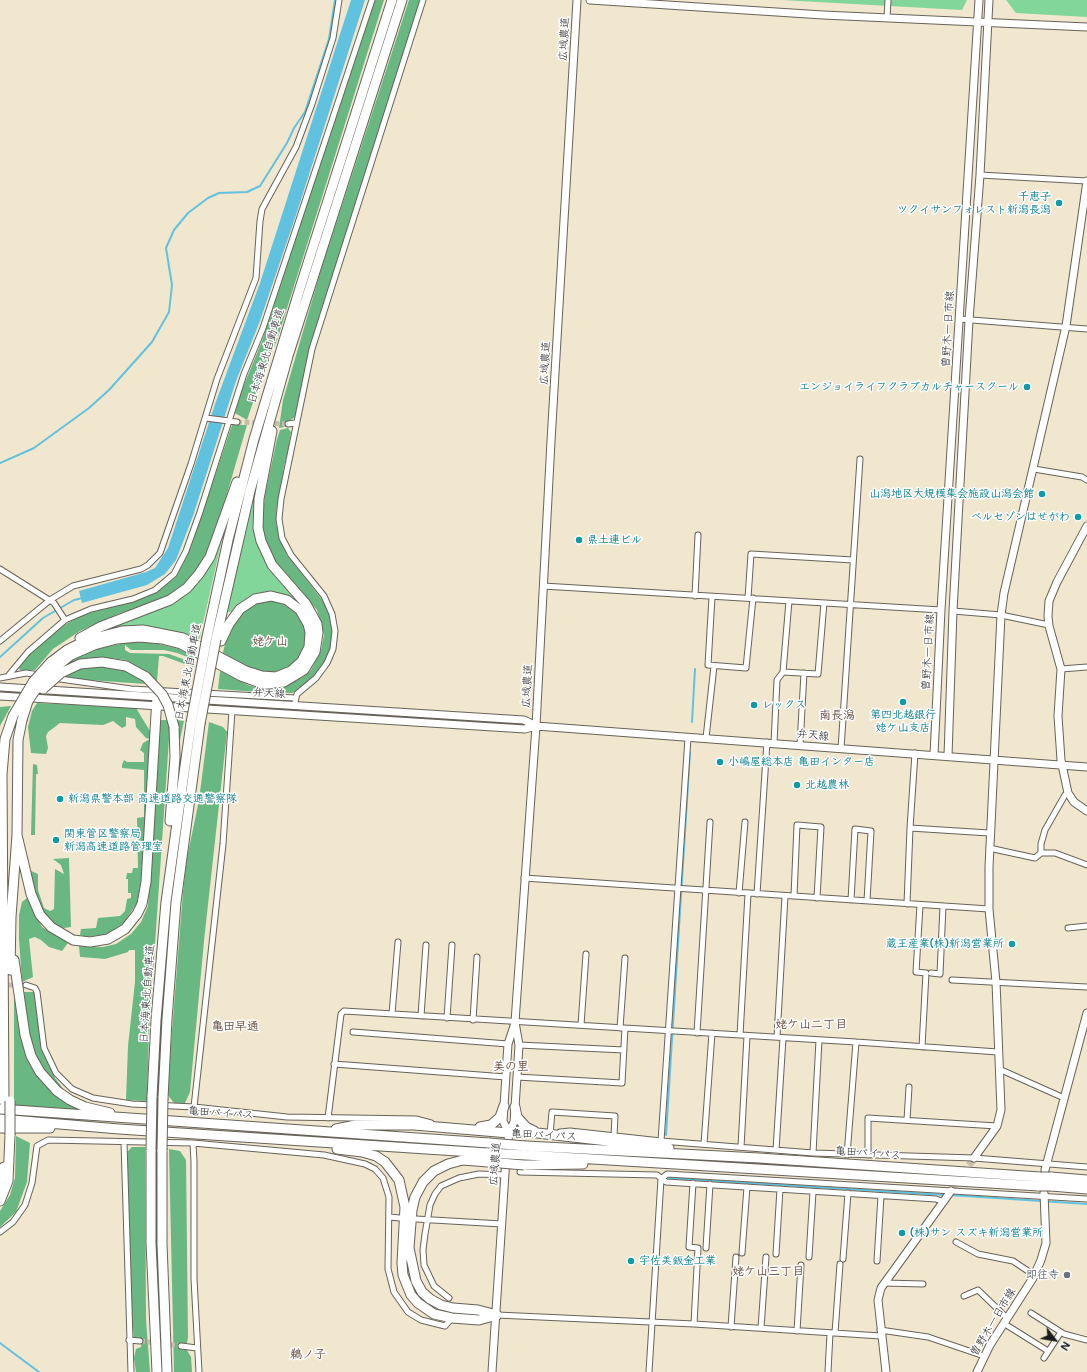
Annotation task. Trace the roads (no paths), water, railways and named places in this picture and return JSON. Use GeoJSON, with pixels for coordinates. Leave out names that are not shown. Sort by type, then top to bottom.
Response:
{"type":"FeatureCollection","features":[{"type":"Feature","properties":{"kind":"highway","name":"日本海東北自動車道"},"geometry":{"type":"LineString","coordinates":[[157,1372],[152,1243],[152,1097],[156,1020],[166,902],[215,639],[241,488],[281,349],[392,0]]}},
{"type":"Feature","properties":{"kind":"highway","name":"日本海東北自動車道"},"geometry":{"type":"LineString","coordinates":[[215,639],[250,492],[288,356],[402,0]]}},
{"type":"Feature","properties":{"kind":"highway"},"geometry":{"type":"LineString","coordinates":[[5,1104],[11,933],[17,835],[18,740],[28,701],[75,642],[100,627],[170,600],[187,588],[199,574],[210,557],[217,540],[265,392],[281,349]]}},
{"type":"Feature","properties":{"kind":"highway"},"geometry":{"type":"LineString","coordinates":[[0,1187],[4,1168],[5,1133],[2,835],[4,750],[8,728],[13,716],[33,682],[71,655],[94,645],[117,639],[139,637],[162,639],[181,644],[240,676],[263,684],[278,684],[292,679],[309,665],[317,644],[317,624],[306,604],[272,565],[261,541],[258,528],[259,499],[288,356]]}},
{"type":"Feature","properties":{"kind":"highway"},"geometry":{"type":"LineString","coordinates":[[56,667],[67,650],[87,640],[122,631],[143,630],[183,638],[254,674],[276,677],[291,671],[302,661],[309,647],[310,632],[305,616],[294,604],[279,597],[267,596],[255,600],[240,609],[215,639],[199,723]]}},
{"type":"Feature","properties":{"kind":"highway"},"geometry":{"type":"LineString","coordinates":[[56,667],[102,662],[126,666],[146,677],[162,694],[168,705],[174,727],[175,757],[166,902]]}},
{"type":"Feature","properties":{"kind":"highway"},"geometry":{"type":"LineString","coordinates":[[17,835],[33,900],[40,915],[50,927],[73,940],[90,942],[108,939],[125,929],[138,914],[142,904],[146,882],[157,702]]}},
{"type":"Feature","properties":{"kind":"highway","name":"日本海東北自動車道"},"geometry":{"type":"LineString","coordinates":[[167,1372],[162,1244],[163,1098],[170,963],[199,723]]}},
{"type":"Feature","properties":{"kind":"highway"},"geometry":{"type":"LineString","coordinates":[[0,851],[2,835]]}},
{"type":"Feature","properties":{"kind":"highway"},"geometry":{"type":"LineString","coordinates":[[11,933],[22,1022],[28,1047],[40,1072],[56,1091],[78,1104],[108,1112],[250,1128]]}},
{"type":"Feature","properties":{"kind":"highway"},"geometry":{"type":"LineString","coordinates":[[0,992],[4,953]]}},
{"type":"Feature","properties":{"kind":"highway","name":"亀田バイパス"},"geometry":{"type":"LineString","coordinates":[[5,1104],[250,1128],[320,1131],[488,1153],[524,1160],[628,1162],[1087,1189]]}},
{"type":"Feature","properties":{"kind":"highway"},"geometry":{"type":"LineString","coordinates":[[468,1129],[491,1125],[500,1116],[504,1106]]}},
{"type":"Feature","properties":{"kind":"highway"},"geometry":{"type":"LineString","coordinates":[[515,1107],[517,1117],[526,1127],[536,1132]]}},
{"type":"Feature","properties":{"kind":"highway","name":"亀田バイパス"},"geometry":{"type":"LineString","coordinates":[[0,1119],[119,1129],[488,1153]]}},
{"type":"Feature","properties":{"kind":"highway"},"geometry":{"type":"LineString","coordinates":[[320,1131],[356,1125],[414,1125],[509,1133],[520,1131],[536,1132],[672,1148],[710,1156]]}},
{"type":"Feature","properties":{"kind":"highway"},"geometry":{"type":"LineString","coordinates":[[5,1133],[119,1129]]}},
{"type":"Feature","properties":{"kind":"highway"},"geometry":{"type":"LineString","coordinates":[[0,1201],[8,1181],[5,1133]]}},
{"type":"Feature","properties":{"kind":"highway"},"geometry":{"type":"LineString","coordinates":[[317,1142],[336,1149],[362,1152],[376,1156],[385,1162],[394,1172],[399,1180],[405,1207],[402,1263],[406,1286],[411,1295],[425,1309],[452,1318],[479,1320],[497,1315]]}},
{"type":"Feature","properties":{"kind":"highway"},"geometry":{"type":"LineString","coordinates":[[497,1315],[478,1310],[453,1308],[441,1305],[430,1299],[422,1292],[416,1280],[410,1248],[412,1210],[415,1197],[423,1182],[434,1171],[448,1164],[488,1153],[524,1160]]}},
{"type":"Feature","properties":{"kind":"highway","name":"亀田バイパス"},"geometry":{"type":"LineString","coordinates":[[524,1160],[710,1156],[1045,1187],[1087,1180]]}},
{"type":"Feature","properties":{"kind":"street"},"geometry":{"type":"LineString","coordinates":[[0,641],[73,586],[141,569],[148,565],[160,553],[206,418],[217,379],[256,278],[262,209],[296,147],[312,104],[333,38],[339,0]]}},
{"type":"Feature","properties":{"kind":"street"},"geometry":{"type":"LineString","coordinates":[[8,676],[28,652],[64,618],[155,590],[174,574],[186,551],[200,512],[228,421],[244,374],[263,328],[372,0]]}},
{"type":"Feature","properties":{"kind":"street"},"geometry":{"type":"LineString","coordinates":[[294,706],[295,698],[300,690],[316,678],[327,663],[333,649],[335,631],[332,614],[327,601],[290,554],[282,538],[279,508],[295,423],[312,349],[423,0]]}},
{"type":"Feature","properties":{"kind":"street","name":"広域農道"},"geometry":{"type":"LineString","coordinates":[[492,1372],[497,1315],[505,1175],[509,1133],[514,1122],[519,1045],[515,1022],[524,878],[536,726],[577,0]]}},
{"type":"Feature","properties":{"kind":"street"},"geometry":{"type":"LineString","coordinates":[[590,0],[887,18],[1087,27]]}},
{"type":"Feature","properties":{"kind":"street"},"geometry":{"type":"LineString","coordinates":[[887,18],[888,0]]}},
{"type":"Feature","properties":{"kind":"street","name":"曽野木一日市線"},"geometry":{"type":"LineString","coordinates":[[934,755],[941,610],[979,0]]}},
{"type":"Feature","properties":{"kind":"street","name":"曽野木一日市線"},"geometry":{"type":"LineString","coordinates":[[948,756],[953,611],[969,320],[980,175],[989,0]]}},
{"type":"Feature","properties":{"kind":"street"},"geometry":{"type":"LineString","coordinates":[[974,1158],[997,1126],[1001,1110],[996,982],[989,910],[989,833],[1001,615],[1004,593],[1034,470],[1066,326],[1087,181],[980,175]]}},
{"type":"Feature","properties":{"kind":"street"},"geometry":{"type":"LineString","coordinates":[[959,319],[1066,326],[1087,329]]}},
{"type":"Feature","properties":{"kind":"street"},"geometry":{"type":"LineString","coordinates":[[206,418],[237,422]]}},
{"type":"Feature","properties":{"kind":"street"},"geometry":{"type":"LineString","coordinates":[[288,424],[295,423]]}},
{"type":"Feature","properties":{"kind":"street"},"geometry":{"type":"LineString","coordinates":[[841,749],[860,459]]}},
{"type":"Feature","properties":{"kind":"street"},"geometry":{"type":"LineString","coordinates":[[1034,470],[1082,477],[1087,480]]}},
{"type":"Feature","properties":{"kind":"street"},"geometry":{"type":"LineString","coordinates":[[1087,526],[1057,582],[1052,595],[1048,616],[1061,669],[1058,731],[1062,765],[1068,793],[1074,802],[1087,812]]}},
{"type":"Feature","properties":{"kind":"street"},"geometry":{"type":"LineString","coordinates":[[695,596],[698,536]]}},
{"type":"Feature","properties":{"kind":"street"},"geometry":{"type":"LineString","coordinates":[[712,596],[708,665],[746,668],[751,554],[853,560]]}},
{"type":"Feature","properties":{"kind":"street"},"geometry":{"type":"LineString","coordinates":[[0,569],[52,601],[64,618]]}},
{"type":"Feature","properties":{"kind":"street"},"geometry":{"type":"LineString","coordinates":[[543,586],[941,610]]}},
{"type":"Feature","properties":{"kind":"street"},"geometry":{"type":"LineString","coordinates":[[757,894],[777,680],[783,672],[789,601]]}},
{"type":"Feature","properties":{"kind":"street"},"geometry":{"type":"LineString","coordinates":[[783,672],[818,674],[824,603]]}},
{"type":"Feature","properties":{"kind":"street"},"geometry":{"type":"LineString","coordinates":[[953,611],[1001,615],[1049,625]]}},
{"type":"Feature","properties":{"kind":"street"},"geometry":{"type":"LineString","coordinates":[[706,738],[714,666]]}},
{"type":"Feature","properties":{"kind":"street"},"geometry":{"type":"LineString","coordinates":[[1061,669],[1087,667]]}},
{"type":"Feature","properties":{"kind":"street"},"geometry":{"type":"LineString","coordinates":[[0,678],[26,673],[68,681],[131,688],[295,698]]}},
{"type":"Feature","properties":{"kind":"street"},"geometry":{"type":"LineString","coordinates":[[800,745],[804,673]]}},
{"type":"Feature","properties":{"kind":"street","name":"弁天線"},"geometry":{"type":"LineString","coordinates":[[0,687],[157,702],[232,711],[525,729],[536,726],[688,738],[771,742],[841,749],[915,753],[1087,767]]}},
{"type":"Feature","properties":{"kind":"street","name":"弁天線"},"geometry":{"type":"LineString","coordinates":[[0,696],[294,706],[524,720],[536,726]]}},
{"type":"Feature","properties":{"kind":"street"},"geometry":{"type":"LineString","coordinates":[[194,1107],[223,844],[232,711]]}},
{"type":"Feature","properties":{"kind":"street"},"geometry":{"type":"LineString","coordinates":[[661,1140],[672,1032],[688,738]]}},
{"type":"Feature","properties":{"kind":"street"},"geometry":{"type":"LineString","coordinates":[[907,904],[915,753]]}},
{"type":"Feature","properties":{"kind":"street"},"geometry":{"type":"LineString","coordinates":[[1041,853],[1041,844],[1046,830],[1065,795],[1068,793]]}},
{"type":"Feature","properties":{"kind":"street"},"geometry":{"type":"LineString","coordinates":[[698,1033],[710,822]]}},
{"type":"Feature","properties":{"kind":"street"},"geometry":{"type":"LineString","coordinates":[[739,893],[745,822]]}},
{"type":"Feature","properties":{"kind":"street"},"geometry":{"type":"LineString","coordinates":[[794,896],[797,825],[822,827],[818,898]]}},
{"type":"Feature","properties":{"kind":"street"},"geometry":{"type":"LineString","coordinates":[[910,828],[989,833]]}},
{"type":"Feature","properties":{"kind":"street"},"geometry":{"type":"LineString","coordinates":[[851,900],[855,829],[871,830],[867,901]]}},
{"type":"Feature","properties":{"kind":"street"},"geometry":{"type":"LineString","coordinates":[[989,848],[1035,858],[1041,853],[1055,853],[1087,865]]}},
{"type":"Feature","properties":{"kind":"street"},"geometry":{"type":"LineString","coordinates":[[524,878],[989,910]]}},
{"type":"Feature","properties":{"kind":"street"},"geometry":{"type":"LineString","coordinates":[[740,1035],[748,894]]}},
{"type":"Feature","properties":{"kind":"street"},"geometry":{"type":"LineString","coordinates":[[777,1037],[785,896]]}},
{"type":"Feature","properties":{"kind":"street"},"geometry":{"type":"LineString","coordinates":[[920,905],[916,972],[926,973],[922,1047]]}},
{"type":"Feature","properties":{"kind":"street"},"geometry":{"type":"LineString","coordinates":[[931,973],[940,974],[943,906]]}},
{"type":"Feature","properties":{"kind":"street"},"geometry":{"type":"LineString","coordinates":[[1068,928],[1087,926]]}},
{"type":"Feature","properties":{"kind":"street"},"geometry":{"type":"LineString","coordinates":[[392,1014],[398,942]]}},
{"type":"Feature","properties":{"kind":"street"},"geometry":{"type":"LineString","coordinates":[[421,1016],[426,945]]}},
{"type":"Feature","properties":{"kind":"street"},"geometry":{"type":"LineString","coordinates":[[447,1018],[452,945]]}},
{"type":"Feature","properties":{"kind":"street"},"geometry":{"type":"LineString","coordinates":[[581,1025],[586,954]]}},
{"type":"Feature","properties":{"kind":"street"},"geometry":{"type":"LineString","coordinates":[[473,1020],[477,957]]}},
{"type":"Feature","properties":{"kind":"street"},"geometry":{"type":"LineString","coordinates":[[517,1077],[622,1083],[624,1050],[622,1028],[624,958]]}},
{"type":"Feature","properties":{"kind":"street"},"geometry":{"type":"LineString","coordinates":[[952,980],[1087,987]]}},
{"type":"Feature","properties":{"kind":"street"},"geometry":{"type":"LineString","coordinates":[[26,985],[35,988],[37,992],[44,1048],[56,1073],[72,1089],[93,1098],[110,1101],[194,1107],[288,1117],[416,1119],[443,1128]]}},
{"type":"Feature","properties":{"kind":"street"},"geometry":{"type":"LineString","coordinates":[[328,1118],[341,1014],[344,1011],[998,1052]]}},
{"type":"Feature","properties":{"kind":"street","name":"曽野木一日市線"},"geometry":{"type":"LineString","coordinates":[[977,1372],[984,1356],[1007,1322],[1041,1260],[1046,1243],[1045,1187],[1047,1163],[1087,1013]]}},
{"type":"Feature","properties":{"kind":"street"},"geometry":{"type":"LineString","coordinates":[[509,1133],[503,1121],[508,1044],[515,1022]]}},
{"type":"Feature","properties":{"kind":"street"},"geometry":{"type":"LineString","coordinates":[[353,1032],[508,1044]]}},
{"type":"Feature","properties":{"kind":"street"},"geometry":{"type":"LineString","coordinates":[[704,1144],[712,1033]]}},
{"type":"Feature","properties":{"kind":"street"},"geometry":{"type":"LineString","coordinates":[[741,1146],[747,1036]]}},
{"type":"Feature","properties":{"kind":"street"},"geometry":{"type":"LineString","coordinates":[[776,1150],[783,1038]]}},
{"type":"Feature","properties":{"kind":"street"},"geometry":{"type":"LineString","coordinates":[[813,1153],[819,1040]]}},
{"type":"Feature","properties":{"kind":"street"},"geometry":{"type":"LineString","coordinates":[[847,1155],[856,1042]]}},
{"type":"Feature","properties":{"kind":"street"},"geometry":{"type":"LineString","coordinates":[[519,1045],[624,1050]]}},
{"type":"Feature","properties":{"kind":"street"},"geometry":{"type":"LineString","coordinates":[[334,1064],[506,1077]]}},
{"type":"Feature","properties":{"kind":"street"},"geometry":{"type":"LineString","coordinates":[[999,1069],[1064,1098]]}},
{"type":"Feature","properties":{"kind":"street"},"geometry":{"type":"LineString","coordinates":[[907,1120],[909,1087]]}},
{"type":"Feature","properties":{"kind":"street"},"geometry":{"type":"LineString","coordinates":[[614,1136],[615,1116],[552,1112],[550,1134],[570,1131],[614,1136],[813,1153],[868,1156],[974,1158],[1087,1167]]}},
{"type":"Feature","properties":{"kind":"street"},"geometry":{"type":"LineString","coordinates":[[868,1156],[868,1118],[997,1126]]}},
{"type":"Feature","properties":{"kind":"street"},"geometry":{"type":"LineString","coordinates":[[0,1232],[13,1222],[25,1205],[32,1183],[37,1146],[42,1142],[55,1140],[192,1143],[324,1155],[365,1164],[375,1169],[383,1178],[387,1187],[389,1217],[388,1269],[394,1292],[408,1312],[421,1320],[446,1326],[452,1318]]}},
{"type":"Feature","properties":{"kind":"street"},"geometry":{"type":"LineString","coordinates":[[124,1142],[131,1372]]}},
{"type":"Feature","properties":{"kind":"street"},"geometry":{"type":"LineString","coordinates":[[192,1143],[197,1348],[199,1372]]}},
{"type":"Feature","properties":{"kind":"street"},"geometry":{"type":"LineString","coordinates":[[524,1160],[549,1173],[657,1175],[666,1182],[881,1196],[936,1199],[948,1195]]}},
{"type":"Feature","properties":{"kind":"street"},"geometry":{"type":"LineString","coordinates":[[449,1298],[434,1286],[424,1265],[423,1250],[430,1205],[441,1186],[459,1178],[479,1174],[505,1175]]}},
{"type":"Feature","properties":{"kind":"street"},"geometry":{"type":"LineString","coordinates":[[649,1372],[661,1179],[667,1174],[948,1195],[1045,1187],[1087,1199]]}},
{"type":"Feature","properties":{"kind":"street"},"geometry":{"type":"LineString","coordinates":[[693,1183],[689,1247],[698,1248],[694,1324]]}},
{"type":"Feature","properties":{"kind":"street"},"geometry":{"type":"LineString","coordinates":[[706,1248],[710,1184]]}},
{"type":"Feature","properties":{"kind":"street"},"geometry":{"type":"LineString","coordinates":[[742,1253],[747,1187]]}},
{"type":"Feature","properties":{"kind":"street"},"geometry":{"type":"LineString","coordinates":[[776,1254],[780,1190]]}},
{"type":"Feature","properties":{"kind":"street"},"geometry":{"type":"LineString","coordinates":[[809,1257],[813,1192]]}},
{"type":"Feature","properties":{"kind":"street"},"geometry":{"type":"LineString","coordinates":[[828,1372],[842,1262],[848,1193]]}},
{"type":"Feature","properties":{"kind":"street"},"geometry":{"type":"LineString","coordinates":[[886,1372],[880,1333],[878,1300],[881,1288],[948,1195]]}},
{"type":"Feature","properties":{"kind":"street"},"geometry":{"type":"LineString","coordinates":[[877,1261],[881,1196]]}},
{"type":"Feature","properties":{"kind":"street"},"geometry":{"type":"LineString","coordinates":[[389,1217],[400,1218]]}},
{"type":"Feature","properties":{"kind":"street"},"geometry":{"type":"LineString","coordinates":[[416,1219],[502,1224]]}},
{"type":"Feature","properties":{"kind":"street"},"geometry":{"type":"LineString","coordinates":[[956,1242],[978,1254],[1013,1261],[1034,1275]]}},
{"type":"Feature","properties":{"kind":"street"},"geometry":{"type":"LineString","coordinates":[[731,1326],[736,1257]]}},
{"type":"Feature","properties":{"kind":"street"},"geometry":{"type":"LineString","coordinates":[[761,1328],[766,1257]]}},
{"type":"Feature","properties":{"kind":"street"},"geometry":{"type":"LineString","coordinates":[[797,1331],[801,1265]]}},
{"type":"Feature","properties":{"kind":"street"},"geometry":{"type":"LineString","coordinates":[[884,1283],[924,1284]]}},
{"type":"Feature","properties":{"kind":"street"},"geometry":{"type":"LineString","coordinates":[[964,1296],[978,1290],[1007,1322],[1048,1351]]}},
{"type":"Feature","properties":{"kind":"street"},"geometry":{"type":"LineString","coordinates":[[1031,1313],[1061,1332],[1087,1340]]}},
{"type":"Feature","properties":{"kind":"street"},"geometry":{"type":"LineString","coordinates":[[497,1315],[694,1324],[833,1333],[880,1333],[928,1337],[984,1356]]}},
{"type":"Feature","properties":{"kind":"street"},"geometry":{"type":"LineString","coordinates":[[1044,1358],[1061,1332]]}},
{"type":"Feature","properties":{"kind":"street"},"geometry":{"type":"LineString","coordinates":[[129,1340],[140,1341]]}},
{"type":"Feature","properties":{"kind":"street"},"geometry":{"type":"LineString","coordinates":[[181,1346],[197,1348]]}},
{"type":"Feature","properties":{"kind":"water"},"geometry":{"type":"Polygon","coordinates":[[[351,0],[365,0],[297,212],[260,321],[236,381],[193,516],[176,560],[165,574],[147,585],[82,603],[79,591],[146,572],[155,568],[168,548],[215,404],[260,283],[351,0]]]}},
{"type":"Feature","properties":{"kind":"waterway"},"geometry":{"type":"LineString","coordinates":[[0,463],[34,448],[89,408],[109,390],[152,342],[169,312],[172,285],[166,248],[174,230],[188,213],[208,198],[219,193],[247,192],[260,186],[305,112],[329,39],[335,0]]}},
{"type":"Feature","properties":{"kind":"waterway"},"geometry":{"type":"LineString","coordinates":[[0,657],[43,618],[74,600],[83,598]]}},
{"type":"Feature","properties":{"kind":"waterway"},"geometry":{"type":"LineString","coordinates":[[692,722],[695,669]]}},
{"type":"Feature","properties":{"kind":"waterway"},"geometry":{"type":"LineString","coordinates":[[666,1135],[690,752]]}},
{"type":"Feature","properties":{"kind":"waterway"},"geometry":{"type":"LineString","coordinates":[[669,1178],[945,1195]]}},
{"type":"Feature","properties":{"kind":"waterway"},"geometry":{"type":"LineString","coordinates":[[950,1195],[1087,1204]]}},
{"type":"Feature","properties":{"kind":"waterway"},"geometry":{"type":"LineString","coordinates":[[0,1343],[39,1372]]}},
{"type":"Feature","properties":{"kind":"tunnel"},"geometry":{"type":"LineString","coordinates":[[237,422],[288,424]]}},
{"type":"Feature","properties":{"kind":"tunnel"},"geometry":{"type":"LineString","coordinates":[[1,985],[19,985]]}},
{"type":"Feature","properties":{"kind":"tunnel"},"geometry":{"type":"LineString","coordinates":[[951,1191],[974,1158]]}},
{"type":"Feature","properties":{"kind":"tunnel"},"geometry":{"type":"LineString","coordinates":[[140,1341],[181,1346]]}},
{"type":"Feature","properties":{"kind":"place","name":"千恵子 ツクイサンフォレスト新潟長潟"},"geometry":{"type":"Point","coordinates":[1059,203]}},
{"type":"Feature","properties":{"kind":"place","name":"エンジョイライフクラブカルチャースクール"},"geometry":{"type":"Point","coordinates":[1027,387]}},
{"type":"Feature","properties":{"kind":"place","name":"山潟地区大規模集会施設山潟会館"},"geometry":{"type":"Point","coordinates":[1042,494]}},
{"type":"Feature","properties":{"kind":"place","name":"ベルセゾンはせがわ"},"geometry":{"type":"Point","coordinates":[1078,517]}},
{"type":"Feature","properties":{"kind":"place","name":"県土連ビル"},"geometry":{"type":"Point","coordinates":[579,540]}},
{"type":"Feature","properties":{"kind":"place","name":"第四北越銀行 姥ケ山支店"},"geometry":{"type":"Point","coordinates":[903,702]}},
{"type":"Feature","properties":{"kind":"place","name":"レックス"},"geometry":{"type":"Point","coordinates":[754,705]}},
{"type":"Feature","properties":{"kind":"place","name":"小嶋屋総本店 亀田インター店"},"geometry":{"type":"Point","coordinates":[720,762]}},
{"type":"Feature","properties":{"kind":"place","name":"北越農林"},"geometry":{"type":"Point","coordinates":[797,785]}},
{"type":"Feature","properties":{"kind":"place","name":"新潟県警本部 高速道路交通警察隊"},"geometry":{"type":"Point","coordinates":[60,799]}},
{"type":"Feature","properties":{"kind":"place","name":"関東管区警察局 新潟高速道路管理室"},"geometry":{"type":"Point","coordinates":[56,840]}},
{"type":"Feature","properties":{"kind":"place","name":"蔵王産業(株)新潟営業所"},"geometry":{"type":"Point","coordinates":[1012,944]}},
{"type":"Feature","properties":{"kind":"place","name":"(株)サン スズキ新潟営業所"},"geometry":{"type":"Point","coordinates":[902,1233]}},
{"type":"Feature","properties":{"kind":"place","name":"宇佐美鈑金工業"},"geometry":{"type":"Point","coordinates":[631,1261]}},
{"type":"Feature","properties":{"kind":"place","name":"即往寺"},"geometry":{"type":"Point","coordinates":[1067,1275]}},
{"type":"Feature","properties":{"kind":"district","name":"姥ケ山"},"geometry":{"type":"Point","coordinates":[270,641]}},
{"type":"Feature","properties":{"kind":"district","name":"南長潟"},"geometry":{"type":"Point","coordinates":[837,715]}},
{"type":"Feature","properties":{"kind":"district","name":"姥ケ山二丁目"},"geometry":{"type":"Point","coordinates":[811,1024]}},
{"type":"Feature","properties":{"kind":"district","name":"亀田早通"},"geometry":{"type":"Point","coordinates":[235,1026]}},
{"type":"Feature","properties":{"kind":"district","name":"美の里"},"geometry":{"type":"Point","coordinates":[511,1066]}},
{"type":"Feature","properties":{"kind":"district","name":"姥ケ山三丁目"},"geometry":{"type":"Point","coordinates":[768,1271]}},
{"type":"Feature","properties":{"kind":"district","name":"鵜ノ子"},"geometry":{"type":"Point","coordinates":[308,1354]}}]}
